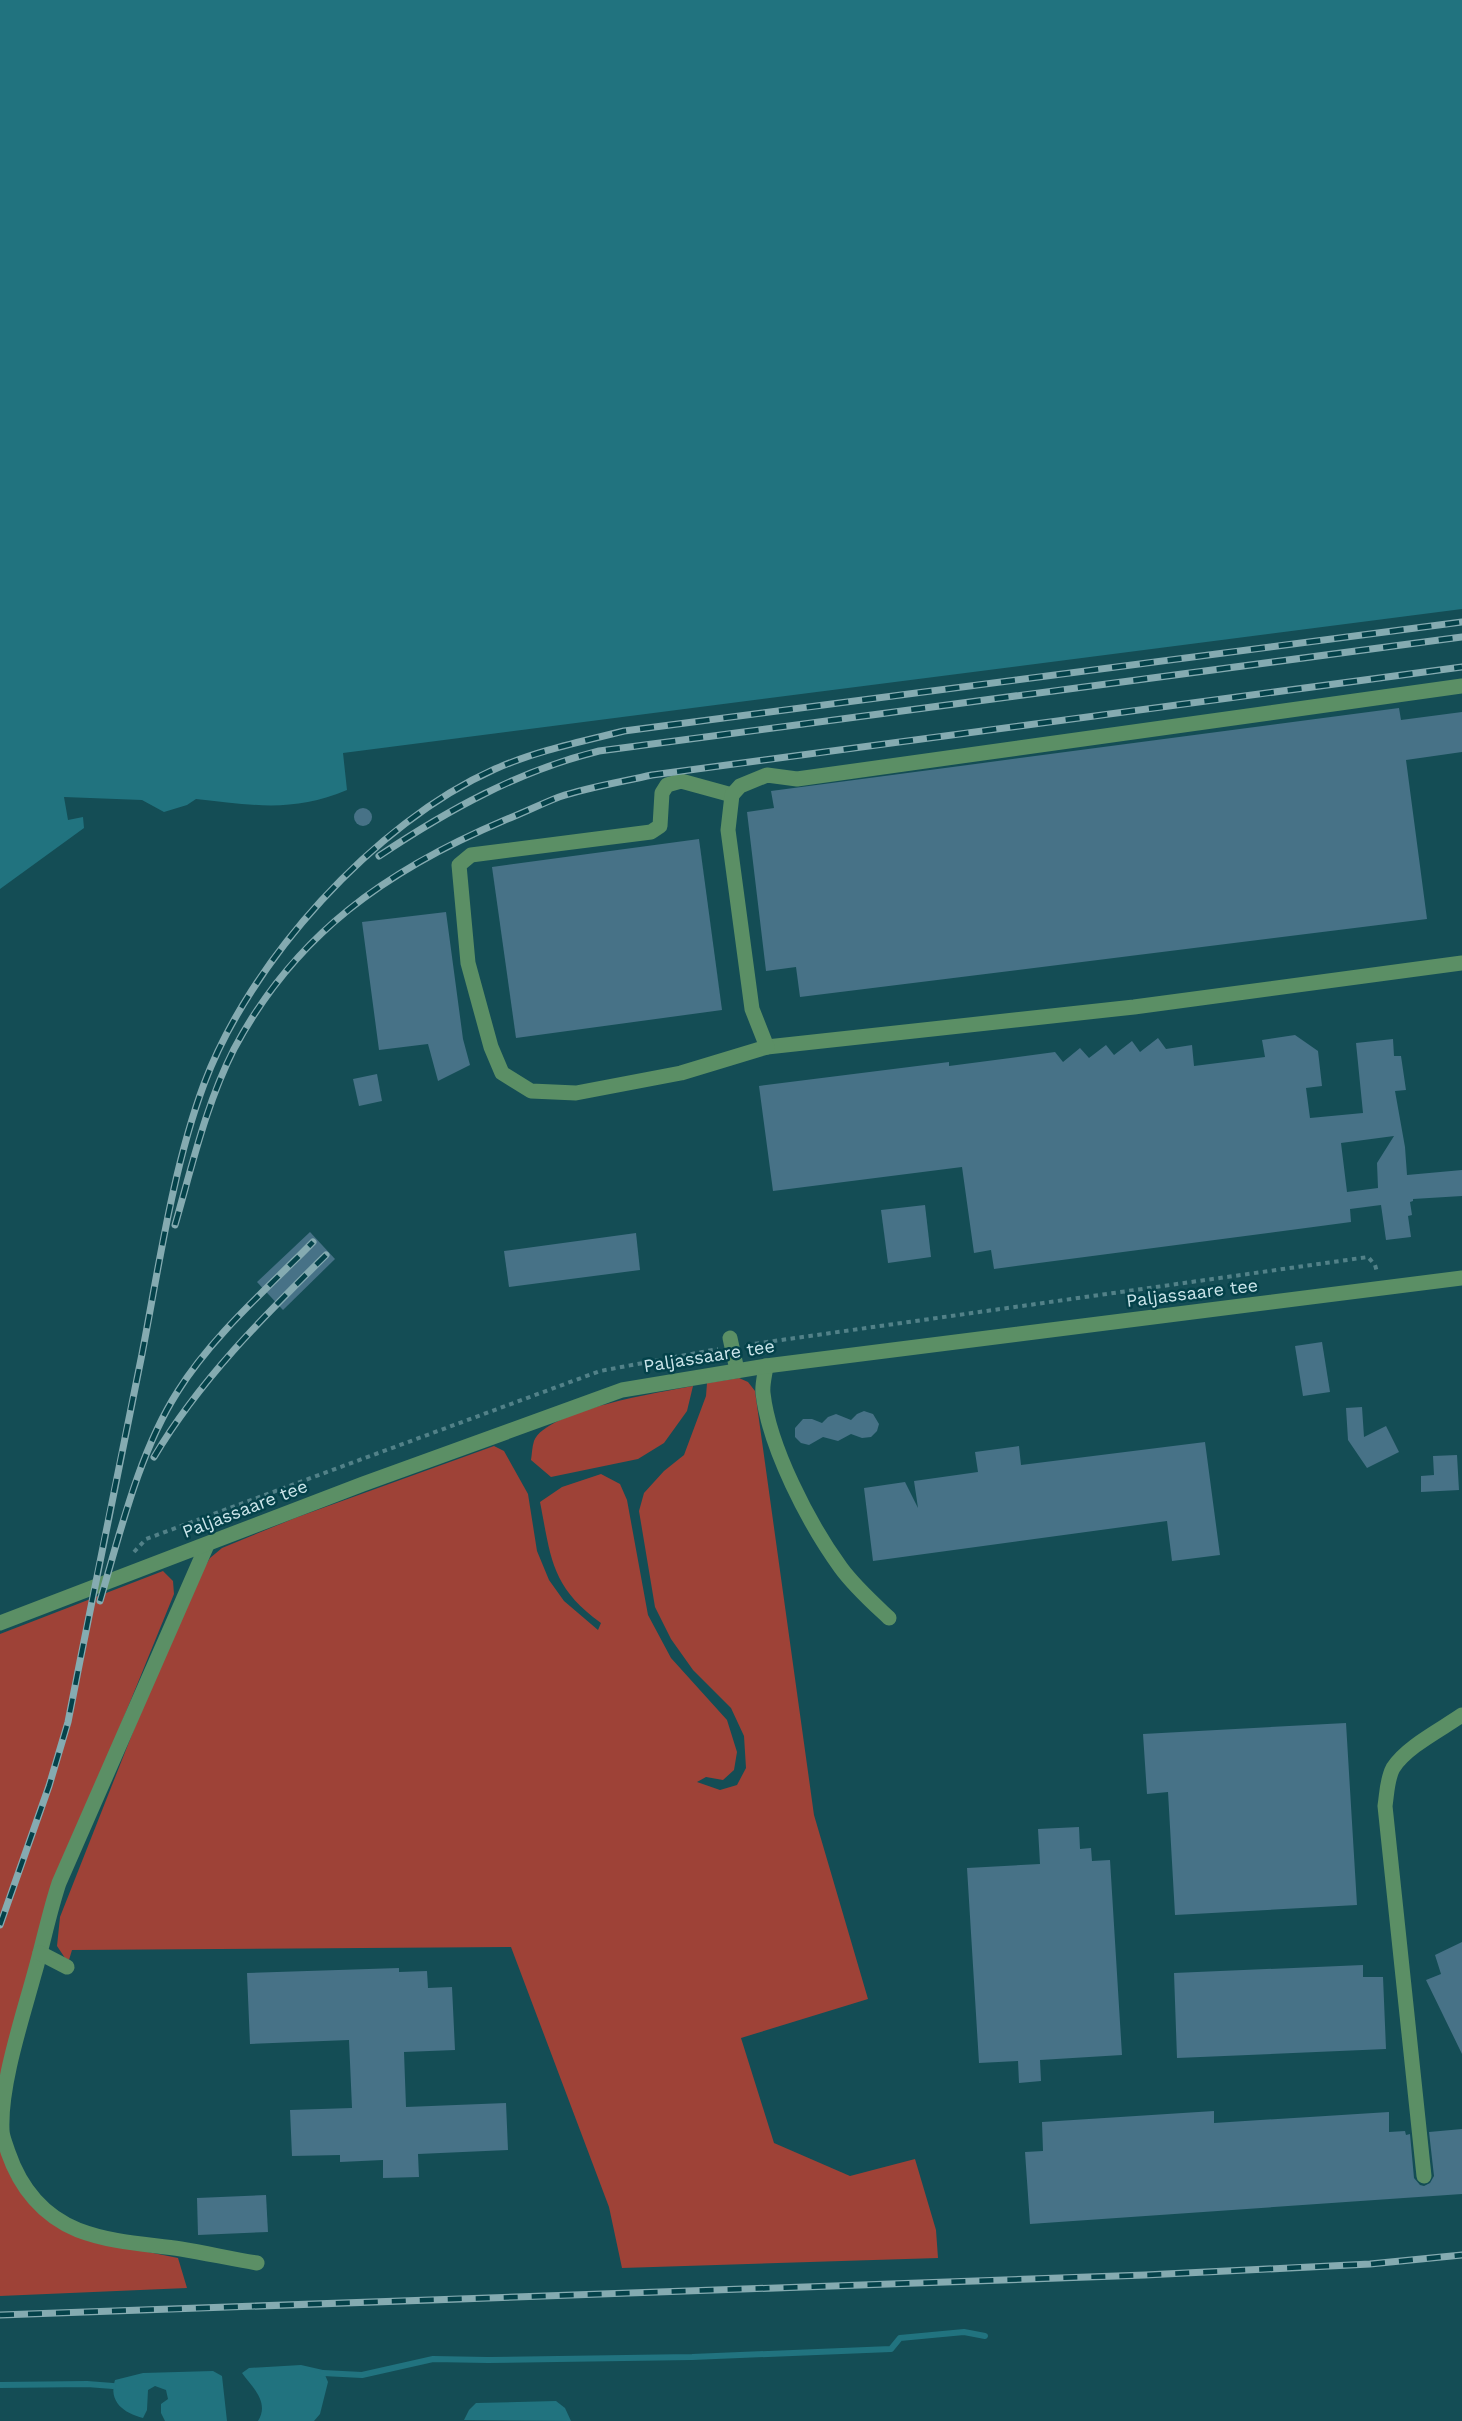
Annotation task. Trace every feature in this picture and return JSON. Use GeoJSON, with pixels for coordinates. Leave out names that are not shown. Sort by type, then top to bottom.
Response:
{"type":"FeatureCollection","features":[{"type":"Feature","properties":{"kind":"street"},"geometry":{"type":"LineString","coordinates":[[767,1047],[752,1009],[728,830],[732,795],[740,786],[766,775],[797,779],[1462,686]]}},
{"type":"Feature","properties":{"kind":"street"},"geometry":{"type":"LineString","coordinates":[[732,795],[681,781],[667,784],[662,793],[660,826],[651,832],[471,855],[459,865],[468,963],[491,1047],[502,1072],[531,1091],[576,1093],[681,1073],[767,1047],[1134,1006],[1462,963]]}},
{"type":"Feature","properties":{"kind":"street","name":"Paljassaare tee"},"geometry":{"type":"LineString","coordinates":[[0,1623],[363,1484],[622,1390],[766,1366],[1462,1278]]}},
{"type":"Feature","properties":{"kind":"street"},"geometry":{"type":"LineString","coordinates":[[730,1338],[737,1370]]}},
{"type":"Feature","properties":{"kind":"street"},"geometry":{"type":"LineString","coordinates":[[766,1366],[762,1390],[769,1431],[790,1479],[818,1532],[842,1569],[889,1618]]}},
{"type":"Feature","properties":{"kind":"street"},"geometry":{"type":"LineString","coordinates":[[207,1545],[59,1883],[46,1920],[40,1953],[8,2077],[2,2132],[12,2164],[26,2191],[51,2216],[77,2230],[116,2242],[181,2249],[257,2263]]}},
{"type":"Feature","properties":{"kind":"street"},"geometry":{"type":"LineString","coordinates":[[1424,2176],[1385,1806],[1387,1786],[1393,1768],[1407,1753],[1462,1715]]}},
{"type":"Feature","properties":{"kind":"street"},"geometry":{"type":"LineString","coordinates":[[40,1953],[67,1967]]}},
{"type":"Feature","properties":{"kind":"shaded area"},"geometry":{"type":"Polygon","coordinates":[[[739,1378],[748,1382],[755,1391],[814,1815],[868,1999],[741,2038],[774,2143],[850,2176],[915,2159],[936,2230],[938,2258],[622,2268],[609,2207],[511,1947],[72,1950],[69,1960],[57,1946],[60,1917],[185,1600],[210,1558],[222,1548],[295,1518],[494,1446],[504,1451],[528,1494],[537,1551],[549,1580],[564,1601],[598,1630],[601,1623],[572,1597],[556,1570],[540,1502],[562,1487],[601,1474],[620,1484],[627,1500],[648,1615],[671,1658],[727,1720],[737,1752],[734,1770],[723,1780],[706,1777],[697,1782],[720,1790],[737,1785],[746,1768],[744,1736],[731,1708],[693,1670],[671,1639],[655,1607],[639,1511],[644,1493],[664,1471],[684,1455],[706,1396],[707,1383],[739,1378]]]}},
{"type":"Feature","properties":{"kind":"shaded area"},"geometry":{"type":"Polygon","coordinates":[[[693,1386],[687,1411],[664,1443],[638,1459],[551,1477],[531,1460],[534,1441],[543,1430],[560,1420],[606,1404],[693,1386]]]}},
{"type":"Feature","properties":{"kind":"shaded area"},"geometry":{"type":"Polygon","coordinates":[[[163,1571],[173,1581],[174,1594],[51,1896],[0,2077],[0,1634],[163,1571]]]}},
{"type":"Feature","properties":{"kind":"shaded area"},"geometry":{"type":"Polygon","coordinates":[[[0,2146],[12,2179],[33,2206],[88,2240],[178,2258],[187,2288],[0,2296],[0,2146]]]}},
{"type":"Feature","properties":{"kind":"water"},"geometry":{"type":"Polygon","coordinates":[[[0,0],[1462,0],[1462,609],[343,753],[347,790],[290,805],[254,805],[196,799],[187,805],[164,812],[142,800],[64,797],[68,820],[83,817],[84,828],[0,889],[0,0]]]}},
{"type":"Feature","properties":{"kind":"water"},"geometry":{"type":"Polygon","coordinates":[[[301,2365],[323,2370],[328,2382],[320,2414],[314,2421],[258,2421],[261,2414],[261,2401],[242,2373],[249,2368],[301,2365]]]}},
{"type":"Feature","properties":{"kind":"water"},"geometry":{"type":"Polygon","coordinates":[[[213,2371],[222,2376],[227,2421],[165,2421],[161,2413],[161,2404],[168,2399],[166,2390],[155,2386],[148,2390],[147,2410],[143,2418],[124,2410],[114,2395],[115,2380],[143,2373],[213,2371]]]}},
{"type":"Feature","properties":{"kind":"water"},"geometry":{"type":"Polygon","coordinates":[[[556,2401],[565,2408],[571,2421],[464,2420],[476,2403],[556,2401]]]}},
{"type":"Feature","properties":{"kind":"building"},"geometry":{"type":"Polygon","coordinates":[[[1399,708],[1401,720],[1462,712],[1462,752],[1406,760],[1427,919],[800,997],[796,967],[766,971],[747,812],[774,808],[771,791],[1399,708]]]}},
{"type":"Feature","properties":{"kind":"building"},"geometry":{"type":"Polygon","coordinates":[[[363,808],[369,811],[372,817],[369,823],[363,826],[357,823],[354,817],[357,811],[363,808]]]}},
{"type":"Feature","properties":{"kind":"building"},"geometry":{"type":"Polygon","coordinates":[[[699,839],[722,1010],[516,1038],[492,867],[699,839]]]}},
{"type":"Feature","properties":{"kind":"building"},"geometry":{"type":"Polygon","coordinates":[[[446,912],[463,1039],[470,1065],[438,1081],[428,1044],[379,1050],[362,922],[446,912]]]}},
{"type":"Feature","properties":{"kind":"building"},"geometry":{"type":"Polygon","coordinates":[[[1295,1035],[1318,1051],[1322,1086],[1306,1088],[1310,1118],[1363,1113],[1356,1043],[1393,1039],[1394,1056],[1401,1056],[1406,1090],[1395,1091],[1405,1147],[1407,1175],[1462,1170],[1462,1196],[1413,1199],[1410,1202],[1412,1215],[1408,1216],[1411,1237],[1386,1240],[1381,1205],[1350,1209],[1351,1222],[994,1269],[991,1250],[974,1253],[962,1167],[773,1191],[759,1086],[949,1062],[949,1066],[1055,1052],[1063,1062],[1080,1048],[1089,1058],[1106,1045],[1114,1055],[1132,1041],[1140,1052],[1158,1038],[1166,1049],[1192,1045],[1194,1066],[1265,1057],[1262,1040],[1295,1035]],[[1394,1136],[1341,1143],[1347,1192],[1378,1188],[1377,1163],[1394,1136]]]}},
{"type":"Feature","properties":{"kind":"building"},"geometry":{"type":"Polygon","coordinates":[[[377,1074],[382,1101],[359,1106],[353,1079],[377,1074]]]}},
{"type":"Feature","properties":{"kind":"building"},"geometry":{"type":"Polygon","coordinates":[[[925,1205],[931,1257],[888,1263],[881,1210],[925,1205]]]}},
{"type":"Feature","properties":{"kind":"building"},"geometry":{"type":"Polygon","coordinates":[[[310,1232],[335,1259],[283,1310],[257,1282],[310,1232]]]}},
{"type":"Feature","properties":{"kind":"building"},"geometry":{"type":"Polygon","coordinates":[[[636,1233],[640,1270],[509,1287],[504,1251],[636,1233]]]}},
{"type":"Feature","properties":{"kind":"building"},"geometry":{"type":"Polygon","coordinates":[[[1322,1342],[1330,1392],[1303,1396],[1295,1346],[1322,1342]]]}},
{"type":"Feature","properties":{"kind":"building"},"geometry":{"type":"Polygon","coordinates":[[[1362,1407],[1364,1437],[1386,1426],[1399,1452],[1367,1468],[1348,1440],[1346,1408],[1362,1407]]]}},
{"type":"Feature","properties":{"kind":"building"},"geometry":{"type":"Polygon","coordinates":[[[864,1411],[873,1414],[879,1424],[877,1431],[871,1437],[862,1438],[851,1434],[838,1441],[823,1437],[809,1445],[801,1443],[795,1437],[795,1428],[803,1419],[812,1419],[822,1423],[828,1417],[836,1414],[851,1420],[864,1411]]]}},
{"type":"Feature","properties":{"kind":"building"},"geometry":{"type":"Polygon","coordinates":[[[1205,1442],[1220,1555],[1172,1561],[1167,1521],[873,1561],[864,1488],[905,1482],[918,1508],[914,1481],[978,1472],[975,1452],[1019,1446],[1021,1465],[1205,1442]]]}},
{"type":"Feature","properties":{"kind":"building"},"geometry":{"type":"Polygon","coordinates":[[[1457,1455],[1459,1490],[1421,1492],[1421,1476],[1434,1475],[1433,1456],[1457,1455]]]}},
{"type":"Feature","properties":{"kind":"building"},"geometry":{"type":"Polygon","coordinates":[[[1346,1723],[1357,1905],[1175,1915],[1168,1792],[1147,1794],[1143,1734],[1346,1723]]]}},
{"type":"Feature","properties":{"kind":"building"},"geometry":{"type":"Polygon","coordinates":[[[1079,1827],[1080,1849],[1091,1848],[1092,1861],[1110,1860],[1122,2055],[1040,2060],[1041,2081],[1019,2083],[1018,2061],[979,2063],[967,1868],[1040,1864],[1038,1829],[1079,1827]]]}},
{"type":"Feature","properties":{"kind":"building"},"geometry":{"type":"Polygon","coordinates":[[[1462,1942],[1462,2054],[1426,1980],[1441,1974],[1435,1955],[1462,1942]]]}},
{"type":"Feature","properties":{"kind":"building"},"geometry":{"type":"Polygon","coordinates":[[[1363,1965],[1363,1977],[1383,1977],[1386,2049],[1177,2058],[1174,1973],[1363,1965]]]}},
{"type":"Feature","properties":{"kind":"building"},"geometry":{"type":"Polygon","coordinates":[[[399,1968],[399,1972],[427,1971],[428,1988],[452,1987],[455,2050],[404,2052],[406,2107],[506,2103],[508,2150],[418,2154],[419,2177],[383,2178],[383,2160],[340,2162],[340,2155],[292,2156],[290,2110],[352,2108],[349,2040],[250,2044],[247,1973],[399,1968]]]}},
{"type":"Feature","properties":{"kind":"building"},"geometry":{"type":"Polygon","coordinates":[[[1214,2111],[1214,2123],[1389,2112],[1389,2132],[1405,2131],[1406,2135],[1410,2134],[1414,2178],[1424,2186],[1430,2183],[1434,2176],[1429,2132],[1462,2129],[1462,2194],[1030,2224],[1025,2152],[1043,2151],[1042,2122],[1214,2111]]]}},
{"type":"Feature","properties":{"kind":"building"},"geometry":{"type":"Polygon","coordinates":[[[266,2195],[268,2232],[198,2235],[197,2198],[266,2195]]]}},
{"type":"Feature","properties":{"kind":"waterway"},"geometry":{"type":"LineString","coordinates":[[323,2373],[362,2375],[433,2359],[692,2357],[891,2349],[900,2338],[964,2332],[985,2336]]}},
{"type":"Feature","properties":{"kind":"waterway"},"geometry":{"type":"LineString","coordinates":[[0,2385],[113,2386]]}},
{"type":"Feature","properties":{"kind":"railway"},"geometry":{"type":"LineString","coordinates":[[0,1925],[49,1786],[68,1722],[175,1183],[193,1116],[204,1084],[225,1037],[252,990],[284,945],[321,901],[362,860],[405,824],[450,793],[495,769],[542,752],[624,731],[1462,622]]}},
{"type":"Feature","properties":{"kind":"railway"},"geometry":{"type":"LineString","coordinates":[[379,856],[431,823],[512,781],[540,769],[599,751],[1462,637]]}},
{"type":"Feature","properties":{"kind":"railway"},"geometry":{"type":"LineString","coordinates":[[175,1225],[200,1135],[224,1070],[258,1008],[285,972],[315,939],[383,884],[462,839],[505,820],[570,793],[652,775],[1462,667]]}},
{"type":"Feature","properties":{"kind":"railway"},"geometry":{"type":"LineString","coordinates":[[100,1601],[141,1466],[164,1415],[178,1391],[192,1370],[224,1332],[313,1242]]}},
{"type":"Feature","properties":{"kind":"railway"},"geometry":{"type":"LineString","coordinates":[[154,1457],[191,1402],[233,1351],[326,1255]]}},
{"type":"Feature","properties":{"kind":"railway"},"geometry":{"type":"LineString","coordinates":[[0,2315],[1145,2275],[1370,2264],[1462,2255]]}}]}
